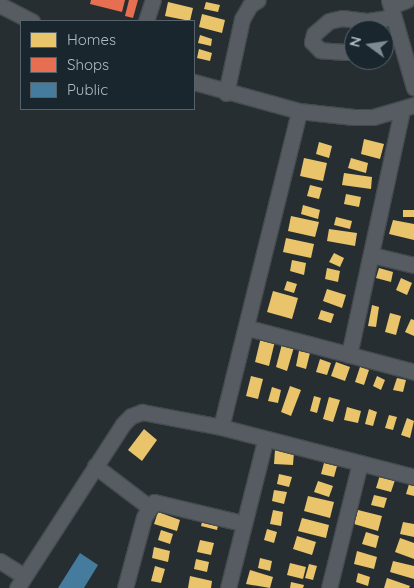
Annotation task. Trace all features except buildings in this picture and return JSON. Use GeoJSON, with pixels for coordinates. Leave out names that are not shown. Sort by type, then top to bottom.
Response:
{"type":"FeatureCollection","features":[{"type":"Feature","properties":{"kind":"street"},"geometry":{"type":"LineString","coordinates":[[146,20],[153,0]]}},
{"type":"Feature","properties":{"kind":"street"},"geometry":{"type":"LineString","coordinates":[[226,93],[242,19],[250,5],[258,0]]}},
{"type":"Feature","properties":{"kind":"street"},"geometry":{"type":"LineString","coordinates":[[370,20],[407,0]]}},
{"type":"Feature","properties":{"kind":"street"},"geometry":{"type":"LineString","coordinates":[[1,2],[30,20]]}},
{"type":"Feature","properties":{"kind":"street"},"geometry":{"type":"LineString","coordinates":[[391,8],[414,88]]}},
{"type":"Feature","properties":{"kind":"street"},"geometry":{"type":"LineString","coordinates":[[344,52],[320,50],[312,42],[314,34],[329,21],[342,18],[359,20]]}},
{"type":"Feature","properties":{"kind":"street"},"geometry":{"type":"LineString","coordinates":[[195,82],[226,93],[299,111],[373,117],[408,107],[349,355]]}},
{"type":"Feature","properties":{"kind":"street"},"geometry":{"type":"LineString","coordinates":[[221,428],[248,328],[299,111]]}},
{"type":"Feature","properties":{"kind":"street"},"geometry":{"type":"LineString","coordinates":[[372,256],[414,265]]}},
{"type":"Feature","properties":{"kind":"street"},"geometry":{"type":"LineString","coordinates":[[248,328],[414,372]]}},
{"type":"Feature","properties":{"kind":"street"},"geometry":{"type":"LineString","coordinates":[[0,561],[20,582],[95,466],[131,416],[154,413],[414,477]]}},
{"type":"Feature","properties":{"kind":"street"},"geometry":{"type":"LineString","coordinates":[[228,588],[242,523],[265,440]]}},
{"type":"Feature","properties":{"kind":"street"},"geometry":{"type":"LineString","coordinates":[[329,588],[360,463]]}},
{"type":"Feature","properties":{"kind":"street"},"geometry":{"type":"LineString","coordinates":[[95,466],[149,507]]}},
{"type":"Feature","properties":{"kind":"street"},"geometry":{"type":"LineString","coordinates":[[125,588],[149,507],[154,502],[242,523]]}}]}
